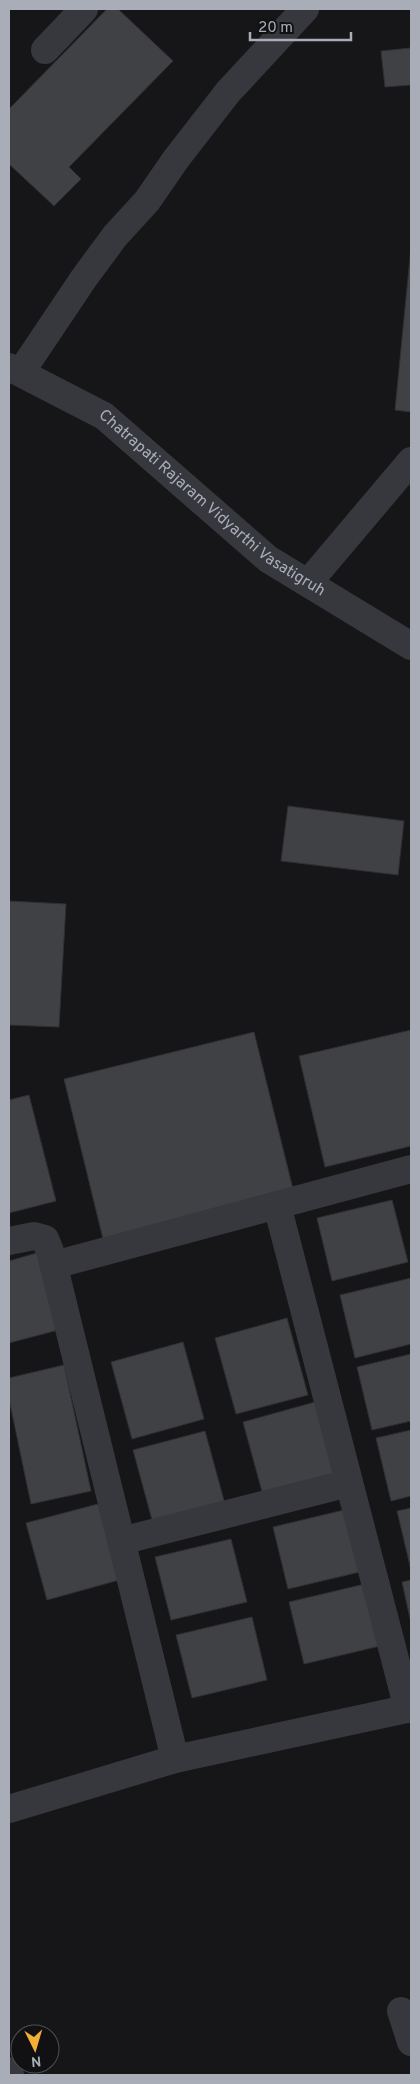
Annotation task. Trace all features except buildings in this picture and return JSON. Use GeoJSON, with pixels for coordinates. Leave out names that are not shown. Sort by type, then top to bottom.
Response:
{"type":"FeatureCollection","features":[{"type":"Feature","properties":{"kind":"street"},"geometry":{"type":"LineString","coordinates":[[45,50],[84,9]]}},
{"type":"Feature","properties":{"kind":"street"},"geometry":{"type":"LineString","coordinates":[[15,370],[115,236],[147,201],[176,158],[228,92],[305,9]]}},
{"type":"Feature","properties":{"kind":"street","name":"Chatrapati Rajaram Vidyarthi Vasatigruh"},"geometry":{"type":"LineString","coordinates":[[15,370],[104,416],[268,559],[411,646]]}},
{"type":"Feature","properties":{"kind":"street"},"geometry":{"type":"LineString","coordinates":[[308,583],[411,461]]}},
{"type":"Feature","properties":{"kind":"street"},"geometry":{"type":"LineString","coordinates":[[54,1265],[411,1169]]}},
{"type":"Feature","properties":{"kind":"street"},"geometry":{"type":"LineString","coordinates":[[9,1809],[175,1760],[410,1708],[278,1205]]}},
{"type":"Feature","properties":{"kind":"street"},"geometry":{"type":"LineString","coordinates":[[9,1241],[34,1236],[45,1240],[54,1265],[175,1760]]}},
{"type":"Feature","properties":{"kind":"street"},"geometry":{"type":"LineString","coordinates":[[121,1542],[350,1483]]}},
{"type":"Feature","properties":{"kind":"street"},"geometry":{"type":"LineString","coordinates":[[401,2011],[411,2042]]}},
{"type":"Feature","properties":{"kind":"street"},"geometry":{"type":"LineString","coordinates":[[9,2071],[10,2075]]}}]}
